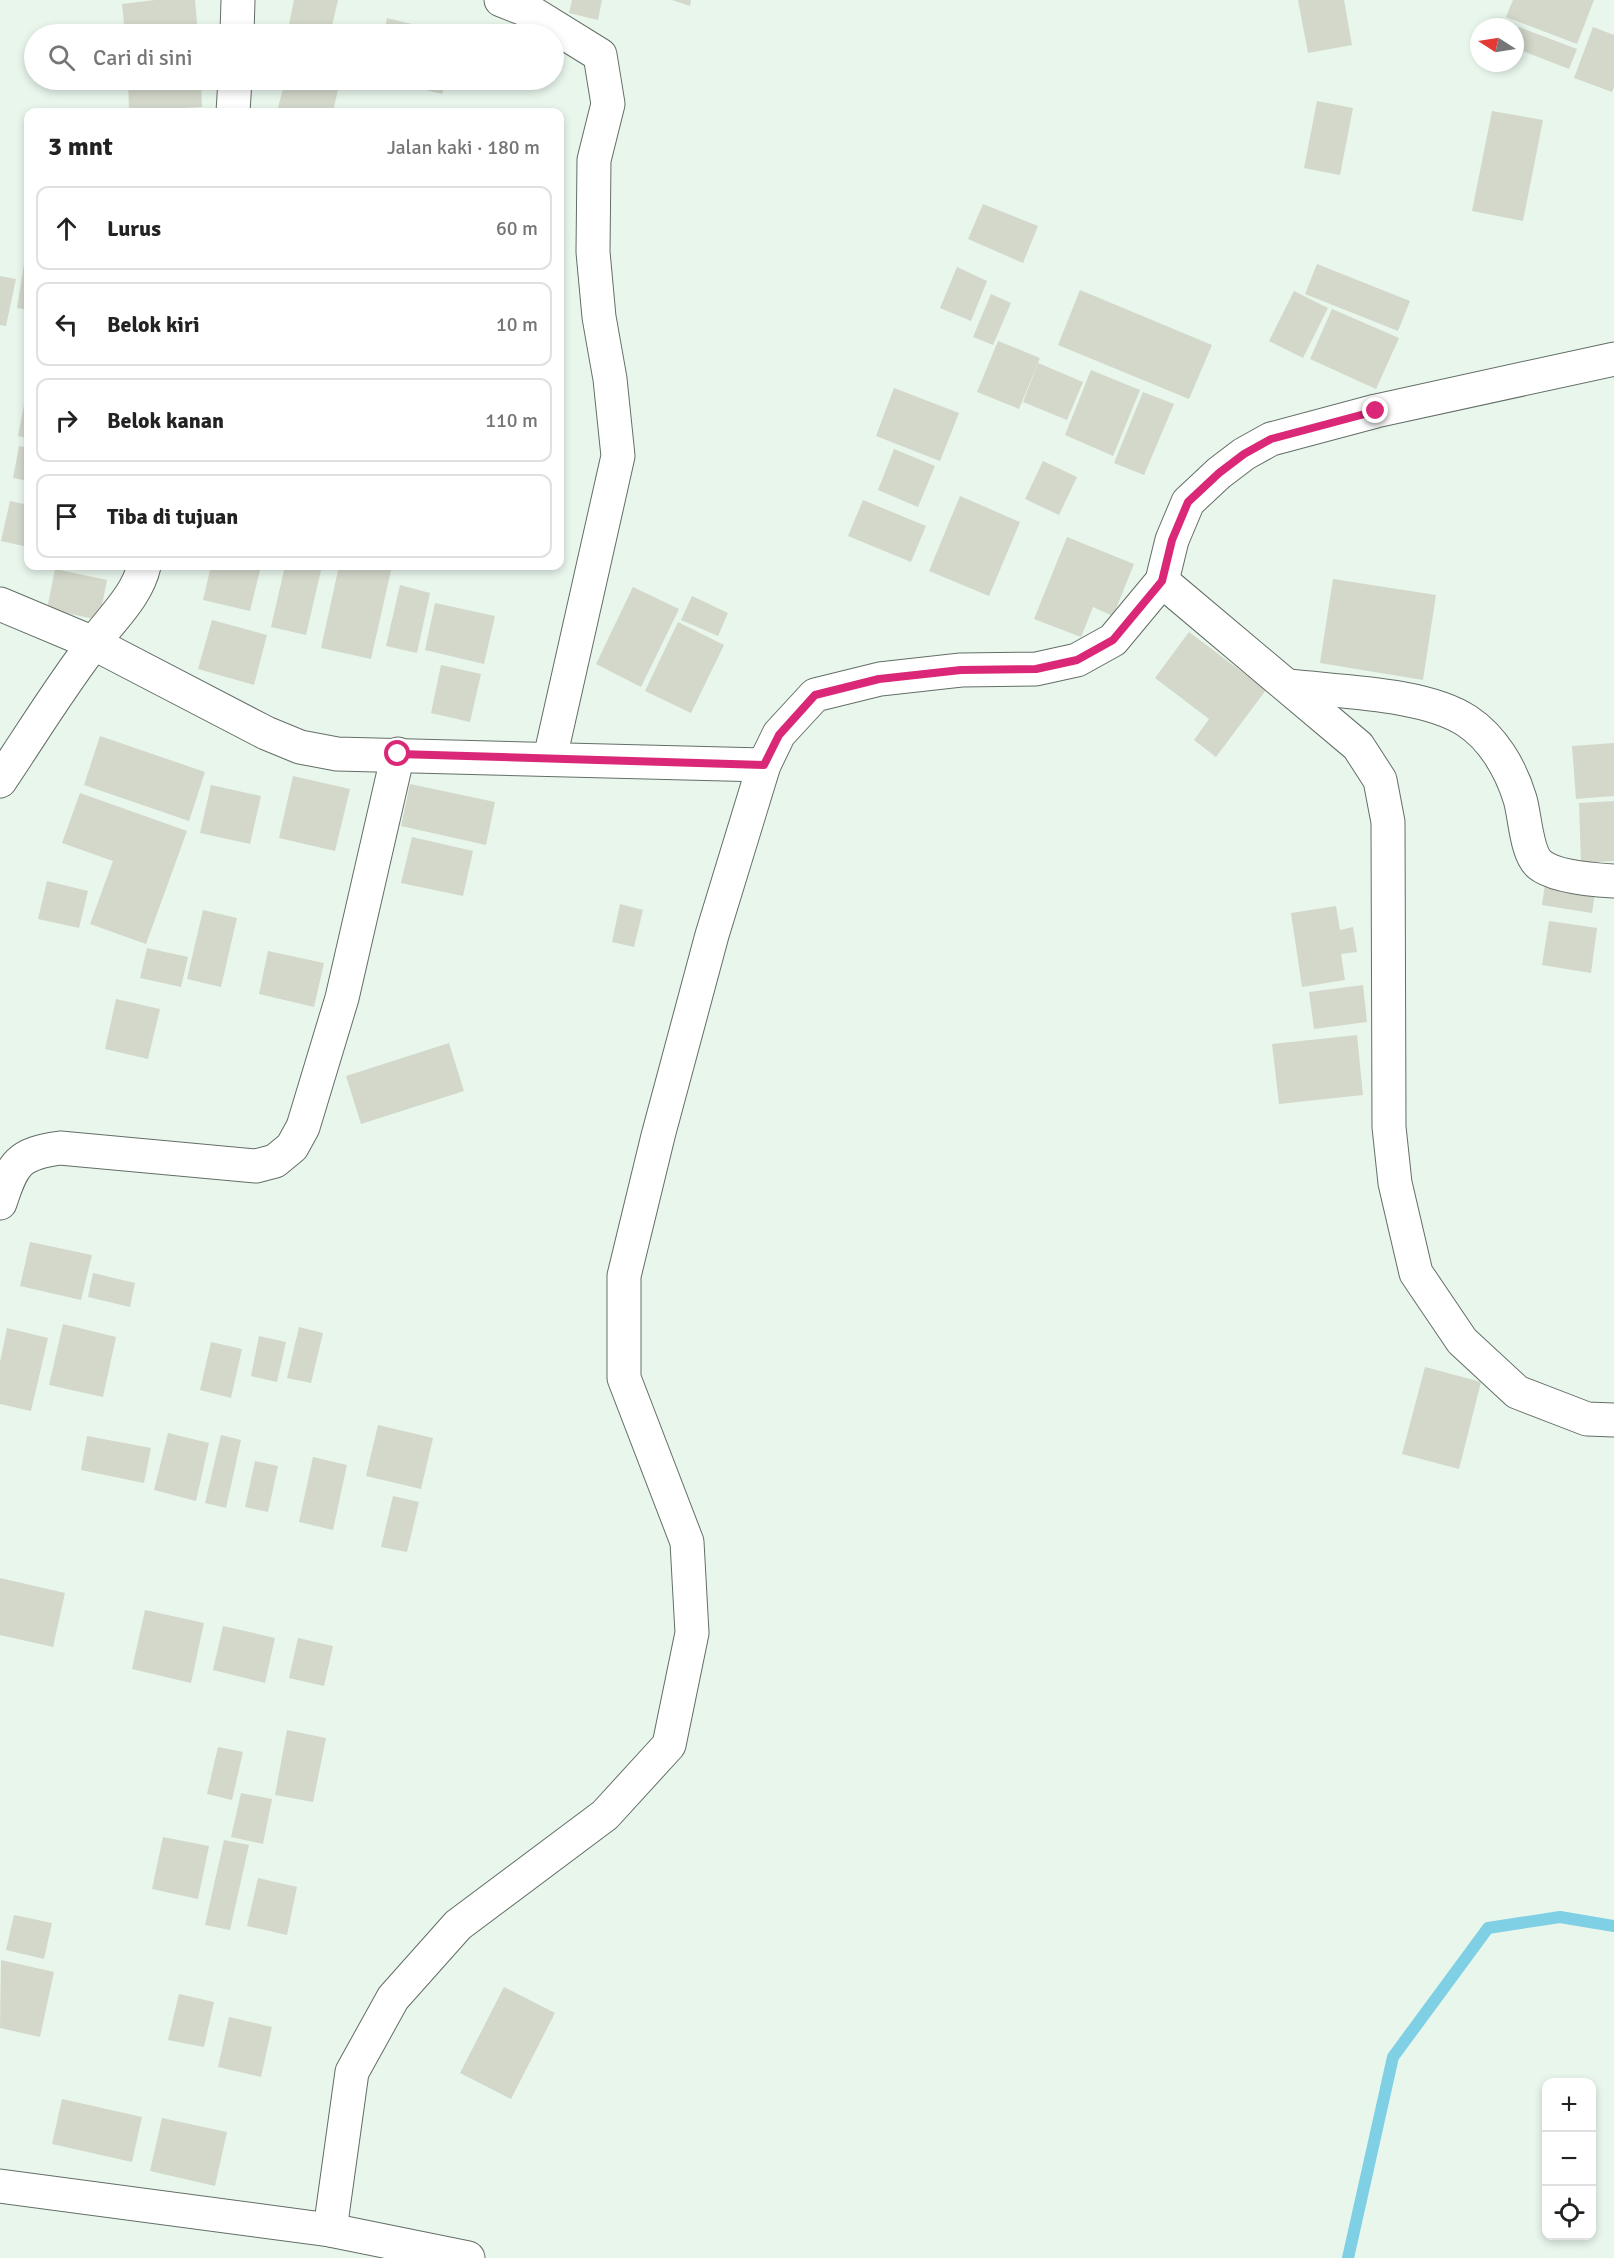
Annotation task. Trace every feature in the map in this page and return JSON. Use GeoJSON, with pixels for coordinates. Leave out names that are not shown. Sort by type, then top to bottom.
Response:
{"type":"FeatureCollection","features":[{"type":"Feature","properties":{"kind":"street"},"geometry":{"type":"LineString","coordinates":[[237,24],[238,0]]}},
{"type":"Feature","properties":{"kind":"street"},"geometry":{"type":"LineString","coordinates":[[501,0],[529,11],[550,24]]}},
{"type":"Feature","properties":{"kind":"street"},"geometry":{"type":"LineString","coordinates":[[550,758],[618,456],[610,379],[599,317],[593,252],[594,160],[608,104],[600,55],[564,33]]}},
{"type":"Feature","properties":{"kind":"street"},"geometry":{"type":"LineString","coordinates":[[233,108],[234,90]]}},
{"type":"Feature","properties":{"kind":"street"},"geometry":{"type":"LineString","coordinates":[[330,2230],[352,2072],[393,1998],[458,1925],[605,1815],[669,1745],[692,1633],[687,1542],[624,1378],[624,1276],[712,934],[764,765],[779,735],[815,695],[879,679],[961,670],[1036,669],[1077,660],[1113,640],[1162,581],[1172,540],[1188,502],[1219,473],[1244,454],[1271,439],[1376,411],[1614,359]]}},
{"type":"Feature","properties":{"kind":"street"},"geometry":{"type":"LineString","coordinates":[[0,781],[93,643],[124,606],[143,570]]}},
{"type":"Feature","properties":{"kind":"street"},"geometry":{"type":"LineString","coordinates":[[1162,581],[1358,746],[1380,780],[1388,822],[1389,1127],[1395,1183],[1416,1273],[1462,1341],[1517,1392],[1587,1419],[1614,1420]]}},
{"type":"Feature","properties":{"kind":"street"},"geometry":{"type":"LineString","coordinates":[[0,604],[93,643],[266,733],[300,747],[337,754],[764,765]]}},
{"type":"Feature","properties":{"kind":"street"},"geometry":{"type":"LineString","coordinates":[[1289,686],[1392,698],[1441,708],[1467,721],[1490,741],[1506,765],[1520,798],[1529,843],[1539,863],[1560,873],[1614,881]]}},
{"type":"Feature","properties":{"kind":"street"},"geometry":{"type":"LineString","coordinates":[[0,1203],[17,1163],[36,1151],[60,1148],[256,1166],[275,1161],[292,1148],[303,1127],[342,998],[398,754]]}},
{"type":"Feature","properties":{"kind":"street"},"geometry":{"type":"LineString","coordinates":[[0,2186],[330,2230],[468,2258]]}},
{"type":"Feature","properties":{"kind":"building"},"geometry":{"type":"Polygon","coordinates":[[[155,0],[195,0],[197,24],[124,24],[122,4],[155,0]]]}},
{"type":"Feature","properties":{"kind":"building"},"geometry":{"type":"Polygon","coordinates":[[[294,0],[338,0],[332,24],[289,24],[294,0]]]}},
{"type":"Feature","properties":{"kind":"building"},"geometry":{"type":"Polygon","coordinates":[[[572,0],[602,0],[598,20],[569,13],[572,0]]]}},
{"type":"Feature","properties":{"kind":"building"},"geometry":{"type":"Polygon","coordinates":[[[672,0],[691,0],[690,6],[672,0]]]}},
{"type":"Feature","properties":{"kind":"building"},"geometry":{"type":"Polygon","coordinates":[[[1298,0],[1344,0],[1352,45],[1308,53],[1298,0]]]}},
{"type":"Feature","properties":{"kind":"building"},"geometry":{"type":"Polygon","coordinates":[[[1513,0],[1594,0],[1577,44],[1524,24],[1524,18],[1506,17],[1513,0]]]}},
{"type":"Feature","properties":{"kind":"building"},"geometry":{"type":"Polygon","coordinates":[[[387,18],[412,24],[386,24],[387,18]]]}},
{"type":"Feature","properties":{"kind":"building"},"geometry":{"type":"Polygon","coordinates":[[[1593,27],[1614,35],[1614,87],[1612,92],[1574,78],[1593,27]]]}},
{"type":"Feature","properties":{"kind":"building"},"geometry":{"type":"Polygon","coordinates":[[[1524,29],[1577,49],[1569,69],[1524,52],[1524,29]]]}},
{"type":"Feature","properties":{"kind":"building"},"geometry":{"type":"Polygon","coordinates":[[[128,90],[201,90],[202,107],[129,108],[128,90]]]}},
{"type":"Feature","properties":{"kind":"building"},"geometry":{"type":"Polygon","coordinates":[[[282,90],[338,90],[334,108],[278,108],[282,90]]]}},
{"type":"Feature","properties":{"kind":"building"},"geometry":{"type":"Polygon","coordinates":[[[425,90],[443,90],[442,94],[425,90]]]}},
{"type":"Feature","properties":{"kind":"building"},"geometry":{"type":"Polygon","coordinates":[[[1317,101],[1353,108],[1340,175],[1304,168],[1317,101]]]}},
{"type":"Feature","properties":{"kind":"building"},"geometry":{"type":"Polygon","coordinates":[[[1492,111],[1543,120],[1523,221],[1472,211],[1492,111]]]}},
{"type":"Feature","properties":{"kind":"building"},"geometry":{"type":"Polygon","coordinates":[[[983,204],[1038,226],[1023,263],[968,239],[983,204]]]}},
{"type":"Feature","properties":{"kind":"building"},"geometry":{"type":"Polygon","coordinates":[[[24,264],[24,309],[17,308],[24,264]]]}},
{"type":"Feature","properties":{"kind":"building"},"geometry":{"type":"Polygon","coordinates":[[[1317,264],[1410,301],[1398,331],[1305,294],[1317,264]]]}},
{"type":"Feature","properties":{"kind":"building"},"geometry":{"type":"Polygon","coordinates":[[[957,267],[987,281],[971,321],[940,308],[957,267]]]}},
{"type":"Feature","properties":{"kind":"building"},"geometry":{"type":"Polygon","coordinates":[[[0,276],[16,279],[6,326],[0,325],[0,276]]]}},
{"type":"Feature","properties":{"kind":"building"},"geometry":{"type":"Polygon","coordinates":[[[1080,290],[1212,345],[1189,399],[1058,345],[1080,290]]]}},
{"type":"Feature","properties":{"kind":"building"},"geometry":{"type":"Polygon","coordinates":[[[1294,291],[1328,308],[1303,358],[1269,341],[1294,291]]]}},
{"type":"Feature","properties":{"kind":"building"},"geometry":{"type":"Polygon","coordinates":[[[991,294],[1011,303],[993,345],[973,337],[991,294]]]}},
{"type":"Feature","properties":{"kind":"building"},"geometry":{"type":"Polygon","coordinates":[[[1332,309],[1399,338],[1376,389],[1310,359],[1332,309]]]}},
{"type":"Feature","properties":{"kind":"building"},"geometry":{"type":"Polygon","coordinates":[[[998,341],[1040,358],[1019,409],[977,392],[998,341]]]}},
{"type":"Feature","properties":{"kind":"building"},"geometry":{"type":"Polygon","coordinates":[[[1038,363],[1083,382],[1067,420],[1023,402],[1038,363]]]}},
{"type":"Feature","properties":{"kind":"building"},"geometry":{"type":"Polygon","coordinates":[[[1091,370],[1140,390],[1113,456],[1065,435],[1091,370]]]}},
{"type":"Feature","properties":{"kind":"building"},"geometry":{"type":"Polygon","coordinates":[[[894,388],[959,413],[940,461],[876,436],[894,388]]]}},
{"type":"Feature","properties":{"kind":"building"},"geometry":{"type":"Polygon","coordinates":[[[1143,392],[1174,404],[1144,475],[1114,463],[1143,392]]]}},
{"type":"Feature","properties":{"kind":"building"},"geometry":{"type":"Polygon","coordinates":[[[24,405],[24,437],[18,436],[24,405]]]}},
{"type":"Feature","properties":{"kind":"building"},"geometry":{"type":"Polygon","coordinates":[[[19,446],[24,447],[24,480],[13,478],[19,446]]]}},
{"type":"Feature","properties":{"kind":"building"},"geometry":{"type":"Polygon","coordinates":[[[894,449],[935,466],[918,507],[878,490],[894,449]]]}},
{"type":"Feature","properties":{"kind":"building"},"geometry":{"type":"Polygon","coordinates":[[[1043,461],[1077,477],[1059,515],[1025,499],[1043,461]]]}},
{"type":"Feature","properties":{"kind":"building"},"geometry":{"type":"Polygon","coordinates":[[[960,496],[1020,522],[989,596],[929,571],[960,496]]]}},
{"type":"Feature","properties":{"kind":"building"},"geometry":{"type":"Polygon","coordinates":[[[863,500],[926,526],[911,562],[848,536],[863,500]]]}},
{"type":"Feature","properties":{"kind":"building"},"geometry":{"type":"Polygon","coordinates":[[[10,501],[24,504],[24,546],[1,541],[10,501]]]}},
{"type":"Feature","properties":{"kind":"building"},"geometry":{"type":"Polygon","coordinates":[[[1067,537],[1134,564],[1113,616],[1093,607],[1081,637],[1034,619],[1067,537]]]}},
{"type":"Feature","properties":{"kind":"building"},"geometry":{"type":"Polygon","coordinates":[[[55,570],[107,580],[99,620],[47,609],[55,570]]]}},
{"type":"Feature","properties":{"kind":"building"},"geometry":{"type":"Polygon","coordinates":[[[210,570],[260,570],[250,611],[203,600],[210,570]]]}},
{"type":"Feature","properties":{"kind":"building"},"geometry":{"type":"Polygon","coordinates":[[[284,570],[321,570],[306,635],[271,627],[284,570]]]}},
{"type":"Feature","properties":{"kind":"building"},"geometry":{"type":"Polygon","coordinates":[[[338,570],[391,570],[371,659],[321,648],[338,570]]]}},
{"type":"Feature","properties":{"kind":"building"},"geometry":{"type":"Polygon","coordinates":[[[1333,579],[1436,595],[1423,680],[1320,663],[1333,579]]]}},
{"type":"Feature","properties":{"kind":"building"},"geometry":{"type":"Polygon","coordinates":[[[400,585],[430,593],[417,653],[386,646],[400,585]]]}},
{"type":"Feature","properties":{"kind":"building"},"geometry":{"type":"Polygon","coordinates":[[[633,587],[679,609],[641,687],[596,664],[633,587]]]}},
{"type":"Feature","properties":{"kind":"building"},"geometry":{"type":"Polygon","coordinates":[[[692,596],[728,613],[718,636],[681,620],[692,596]]]}},
{"type":"Feature","properties":{"kind":"building"},"geometry":{"type":"Polygon","coordinates":[[[435,603],[495,616],[484,664],[425,650],[435,603]]]}},
{"type":"Feature","properties":{"kind":"building"},"geometry":{"type":"Polygon","coordinates":[[[212,620],[267,635],[254,685],[198,669],[212,620]]]}},
{"type":"Feature","properties":{"kind":"building"},"geometry":{"type":"Polygon","coordinates":[[[678,622],[724,645],[691,713],[645,691],[678,622]]]}},
{"type":"Feature","properties":{"kind":"building"},"geometry":{"type":"Polygon","coordinates":[[[1189,632],[1266,690],[1216,757],[1194,740],[1209,719],[1155,678],[1189,632]]]}},
{"type":"Feature","properties":{"kind":"building"},"geometry":{"type":"Polygon","coordinates":[[[441,665],[481,674],[470,722],[431,713],[441,665]]]}},
{"type":"Feature","properties":{"kind":"building"},"geometry":{"type":"Polygon","coordinates":[[[100,736],[205,772],[189,821],[84,785],[100,736]]]}},
{"type":"Feature","properties":{"kind":"building"},"geometry":{"type":"Polygon","coordinates":[[[1614,743],[1614,796],[1576,799],[1572,746],[1614,743]]]}},
{"type":"Feature","properties":{"kind":"building"},"geometry":{"type":"Polygon","coordinates":[[[293,776],[350,789],[335,851],[279,838],[293,776]]]}},
{"type":"Feature","properties":{"kind":"building"},"geometry":{"type":"Polygon","coordinates":[[[410,784],[495,802],[486,845],[401,826],[410,784]]]}},
{"type":"Feature","properties":{"kind":"building"},"geometry":{"type":"Polygon","coordinates":[[[211,785],[261,796],[250,844],[200,833],[211,785]]]}},
{"type":"Feature","properties":{"kind":"building"},"geometry":{"type":"Polygon","coordinates":[[[80,793],[187,831],[146,944],[90,924],[113,861],[62,843],[80,793]]]}},
{"type":"Feature","properties":{"kind":"building"},"geometry":{"type":"Polygon","coordinates":[[[1614,801],[1614,861],[1581,863],[1579,803],[1614,801]]]}},
{"type":"Feature","properties":{"kind":"building"},"geometry":{"type":"Polygon","coordinates":[[[412,837],[473,851],[463,896],[401,883],[412,837]]]}},
{"type":"Feature","properties":{"kind":"building"},"geometry":{"type":"Polygon","coordinates":[[[1546,877],[1596,885],[1592,913],[1542,905],[1546,877]]]}},
{"type":"Feature","properties":{"kind":"building"},"geometry":{"type":"Polygon","coordinates":[[[47,881],[88,891],[79,928],[38,919],[47,881]]]}},
{"type":"Feature","properties":{"kind":"building"},"geometry":{"type":"Polygon","coordinates":[[[620,904],[643,910],[634,947],[612,942],[620,904]]]}},
{"type":"Feature","properties":{"kind":"building"},"geometry":{"type":"Polygon","coordinates":[[[1336,906],[1340,930],[1353,927],[1357,952],[1341,954],[1345,980],[1302,987],[1291,913],[1336,906]]]}},
{"type":"Feature","properties":{"kind":"building"},"geometry":{"type":"Polygon","coordinates":[[[203,910],[237,918],[221,987],[187,979],[203,910]]]}},
{"type":"Feature","properties":{"kind":"building"},"geometry":{"type":"Polygon","coordinates":[[[1549,921],[1597,928],[1591,973],[1542,965],[1549,921]]]}},
{"type":"Feature","properties":{"kind":"building"},"geometry":{"type":"Polygon","coordinates":[[[147,948],[188,957],[181,987],[140,978],[147,948]]]}},
{"type":"Feature","properties":{"kind":"building"},"geometry":{"type":"Polygon","coordinates":[[[268,951],[324,963],[314,1007],[259,994],[268,951]]]}},
{"type":"Feature","properties":{"kind":"building"},"geometry":{"type":"Polygon","coordinates":[[[1363,985],[1367,1022],[1314,1029],[1309,992],[1363,985]]]}},
{"type":"Feature","properties":{"kind":"building"},"geometry":{"type":"Polygon","coordinates":[[[116,999],[160,1009],[148,1059],[105,1049],[116,999]]]}},
{"type":"Feature","properties":{"kind":"building"},"geometry":{"type":"Polygon","coordinates":[[[1357,1035],[1363,1095],[1279,1104],[1272,1044],[1357,1035]]]}},
{"type":"Feature","properties":{"kind":"building"},"geometry":{"type":"Polygon","coordinates":[[[449,1043],[464,1091],[361,1124],[346,1076],[449,1043]]]}},
{"type":"Feature","properties":{"kind":"building"},"geometry":{"type":"Polygon","coordinates":[[[30,1242],[92,1255],[81,1300],[20,1286],[30,1242]]]}},
{"type":"Feature","properties":{"kind":"building"},"geometry":{"type":"Polygon","coordinates":[[[93,1273],[135,1283],[130,1307],[88,1297],[93,1273]]]}},
{"type":"Feature","properties":{"kind":"building"},"geometry":{"type":"Polygon","coordinates":[[[63,1324],[116,1337],[103,1397],[49,1385],[63,1324]]]}},
{"type":"Feature","properties":{"kind":"building"},"geometry":{"type":"Polygon","coordinates":[[[299,1327],[323,1333],[311,1383],[287,1378],[299,1327]]]}},
{"type":"Feature","properties":{"kind":"building"},"geometry":{"type":"Polygon","coordinates":[[[7,1328],[48,1338],[31,1411],[0,1404],[0,1362],[7,1328]]]}},
{"type":"Feature","properties":{"kind":"building"},"geometry":{"type":"Polygon","coordinates":[[[259,1336],[286,1342],[277,1382],[251,1376],[259,1336]]]}},
{"type":"Feature","properties":{"kind":"building"},"geometry":{"type":"Polygon","coordinates":[[[211,1342],[242,1349],[231,1398],[200,1390],[211,1342]]]}},
{"type":"Feature","properties":{"kind":"building"},"geometry":{"type":"Polygon","coordinates":[[[1425,1367],[1481,1382],[1459,1469],[1402,1454],[1425,1367]]]}},
{"type":"Feature","properties":{"kind":"building"},"geometry":{"type":"Polygon","coordinates":[[[378,1425],[433,1438],[421,1489],[366,1476],[378,1425]]]}},
{"type":"Feature","properties":{"kind":"building"},"geometry":{"type":"Polygon","coordinates":[[[168,1433],[209,1443],[196,1501],[154,1490],[168,1433]]]}},
{"type":"Feature","properties":{"kind":"building"},"geometry":{"type":"Polygon","coordinates":[[[221,1435],[241,1440],[226,1508],[205,1503],[221,1435]]]}},
{"type":"Feature","properties":{"kind":"building"},"geometry":{"type":"Polygon","coordinates":[[[87,1436],[151,1448],[144,1483],[81,1470],[87,1436]]]}},
{"type":"Feature","properties":{"kind":"building"},"geometry":{"type":"Polygon","coordinates":[[[313,1457],[347,1465],[333,1530],[299,1522],[313,1457]]]}},
{"type":"Feature","properties":{"kind":"building"},"geometry":{"type":"Polygon","coordinates":[[[255,1461],[278,1466],[268,1512],[245,1507],[255,1461]]]}},
{"type":"Feature","properties":{"kind":"building"},"geometry":{"type":"Polygon","coordinates":[[[393,1496],[419,1502],[407,1552],[381,1547],[393,1496]]]}},
{"type":"Feature","properties":{"kind":"building"},"geometry":{"type":"Polygon","coordinates":[[[0,1578],[65,1593],[53,1647],[0,1635],[0,1578]]]}},
{"type":"Feature","properties":{"kind":"building"},"geometry":{"type":"Polygon","coordinates":[[[145,1610],[204,1623],[191,1683],[132,1669],[145,1610]]]}},
{"type":"Feature","properties":{"kind":"building"},"geometry":{"type":"Polygon","coordinates":[[[223,1626],[275,1638],[265,1683],[213,1670],[223,1626]]]}},
{"type":"Feature","properties":{"kind":"building"},"geometry":{"type":"Polygon","coordinates":[[[298,1638],[333,1646],[324,1686],[289,1678],[298,1638]]]}},
{"type":"Feature","properties":{"kind":"building"},"geometry":{"type":"Polygon","coordinates":[[[287,1730],[326,1738],[313,1802],[275,1795],[287,1730]]]}},
{"type":"Feature","properties":{"kind":"building"},"geometry":{"type":"Polygon","coordinates":[[[218,1747],[243,1752],[232,1800],[207,1794],[218,1747]]]}},
{"type":"Feature","properties":{"kind":"building"},"geometry":{"type":"Polygon","coordinates":[[[241,1793],[272,1799],[263,1844],[231,1837],[241,1793]]]}},
{"type":"Feature","properties":{"kind":"building"},"geometry":{"type":"Polygon","coordinates":[[[163,1837],[209,1846],[198,1899],[152,1889],[163,1837]]]}},
{"type":"Feature","properties":{"kind":"building"},"geometry":{"type":"Polygon","coordinates":[[[224,1840],[249,1845],[230,1930],[205,1925],[224,1840]]]}},
{"type":"Feature","properties":{"kind":"building"},"geometry":{"type":"Polygon","coordinates":[[[258,1878],[297,1887],[287,1935],[247,1926],[258,1878]]]}},
{"type":"Feature","properties":{"kind":"building"},"geometry":{"type":"Polygon","coordinates":[[[14,1915],[52,1923],[44,1959],[6,1950],[14,1915]]]}},
{"type":"Feature","properties":{"kind":"building"},"geometry":{"type":"Polygon","coordinates":[[[1,1960],[54,1972],[40,2037],[0,2028],[1,1960]]]}},
{"type":"Feature","properties":{"kind":"building"},"geometry":{"type":"Polygon","coordinates":[[[504,1987],[555,2013],[511,2099],[460,2073],[504,1987]]]}},
{"type":"Feature","properties":{"kind":"building"},"geometry":{"type":"Polygon","coordinates":[[[179,1994],[214,2002],[204,2047],[168,2040],[179,1994]]]}},
{"type":"Feature","properties":{"kind":"building"},"geometry":{"type":"Polygon","coordinates":[[[229,2017],[272,2027],[261,2077],[218,2067],[229,2017]]]}},
{"type":"Feature","properties":{"kind":"building"},"geometry":{"type":"Polygon","coordinates":[[[62,2099],[142,2117],[132,2162],[52,2144],[62,2099]]]}},
{"type":"Feature","properties":{"kind":"building"},"geometry":{"type":"Polygon","coordinates":[[[162,2118],[227,2132],[215,2186],[150,2171],[162,2118]]]}},
{"type":"Feature","properties":{"kind":"waterway"},"geometry":{"type":"LineString","coordinates":[[1348,2258],[1393,2057],[1488,1928],[1560,1917],[1614,1926]]}},
{"type":"Feature","properties":{"kind":"route"},"geometry":{"type":"LineString","coordinates":[[398,754],[764,765],[779,735],[815,695],[879,679],[961,670],[1036,669],[1077,660],[1113,640],[1162,581],[1172,540],[1188,502],[1219,473],[1244,454],[1271,439],[1376,411]]}}]}
